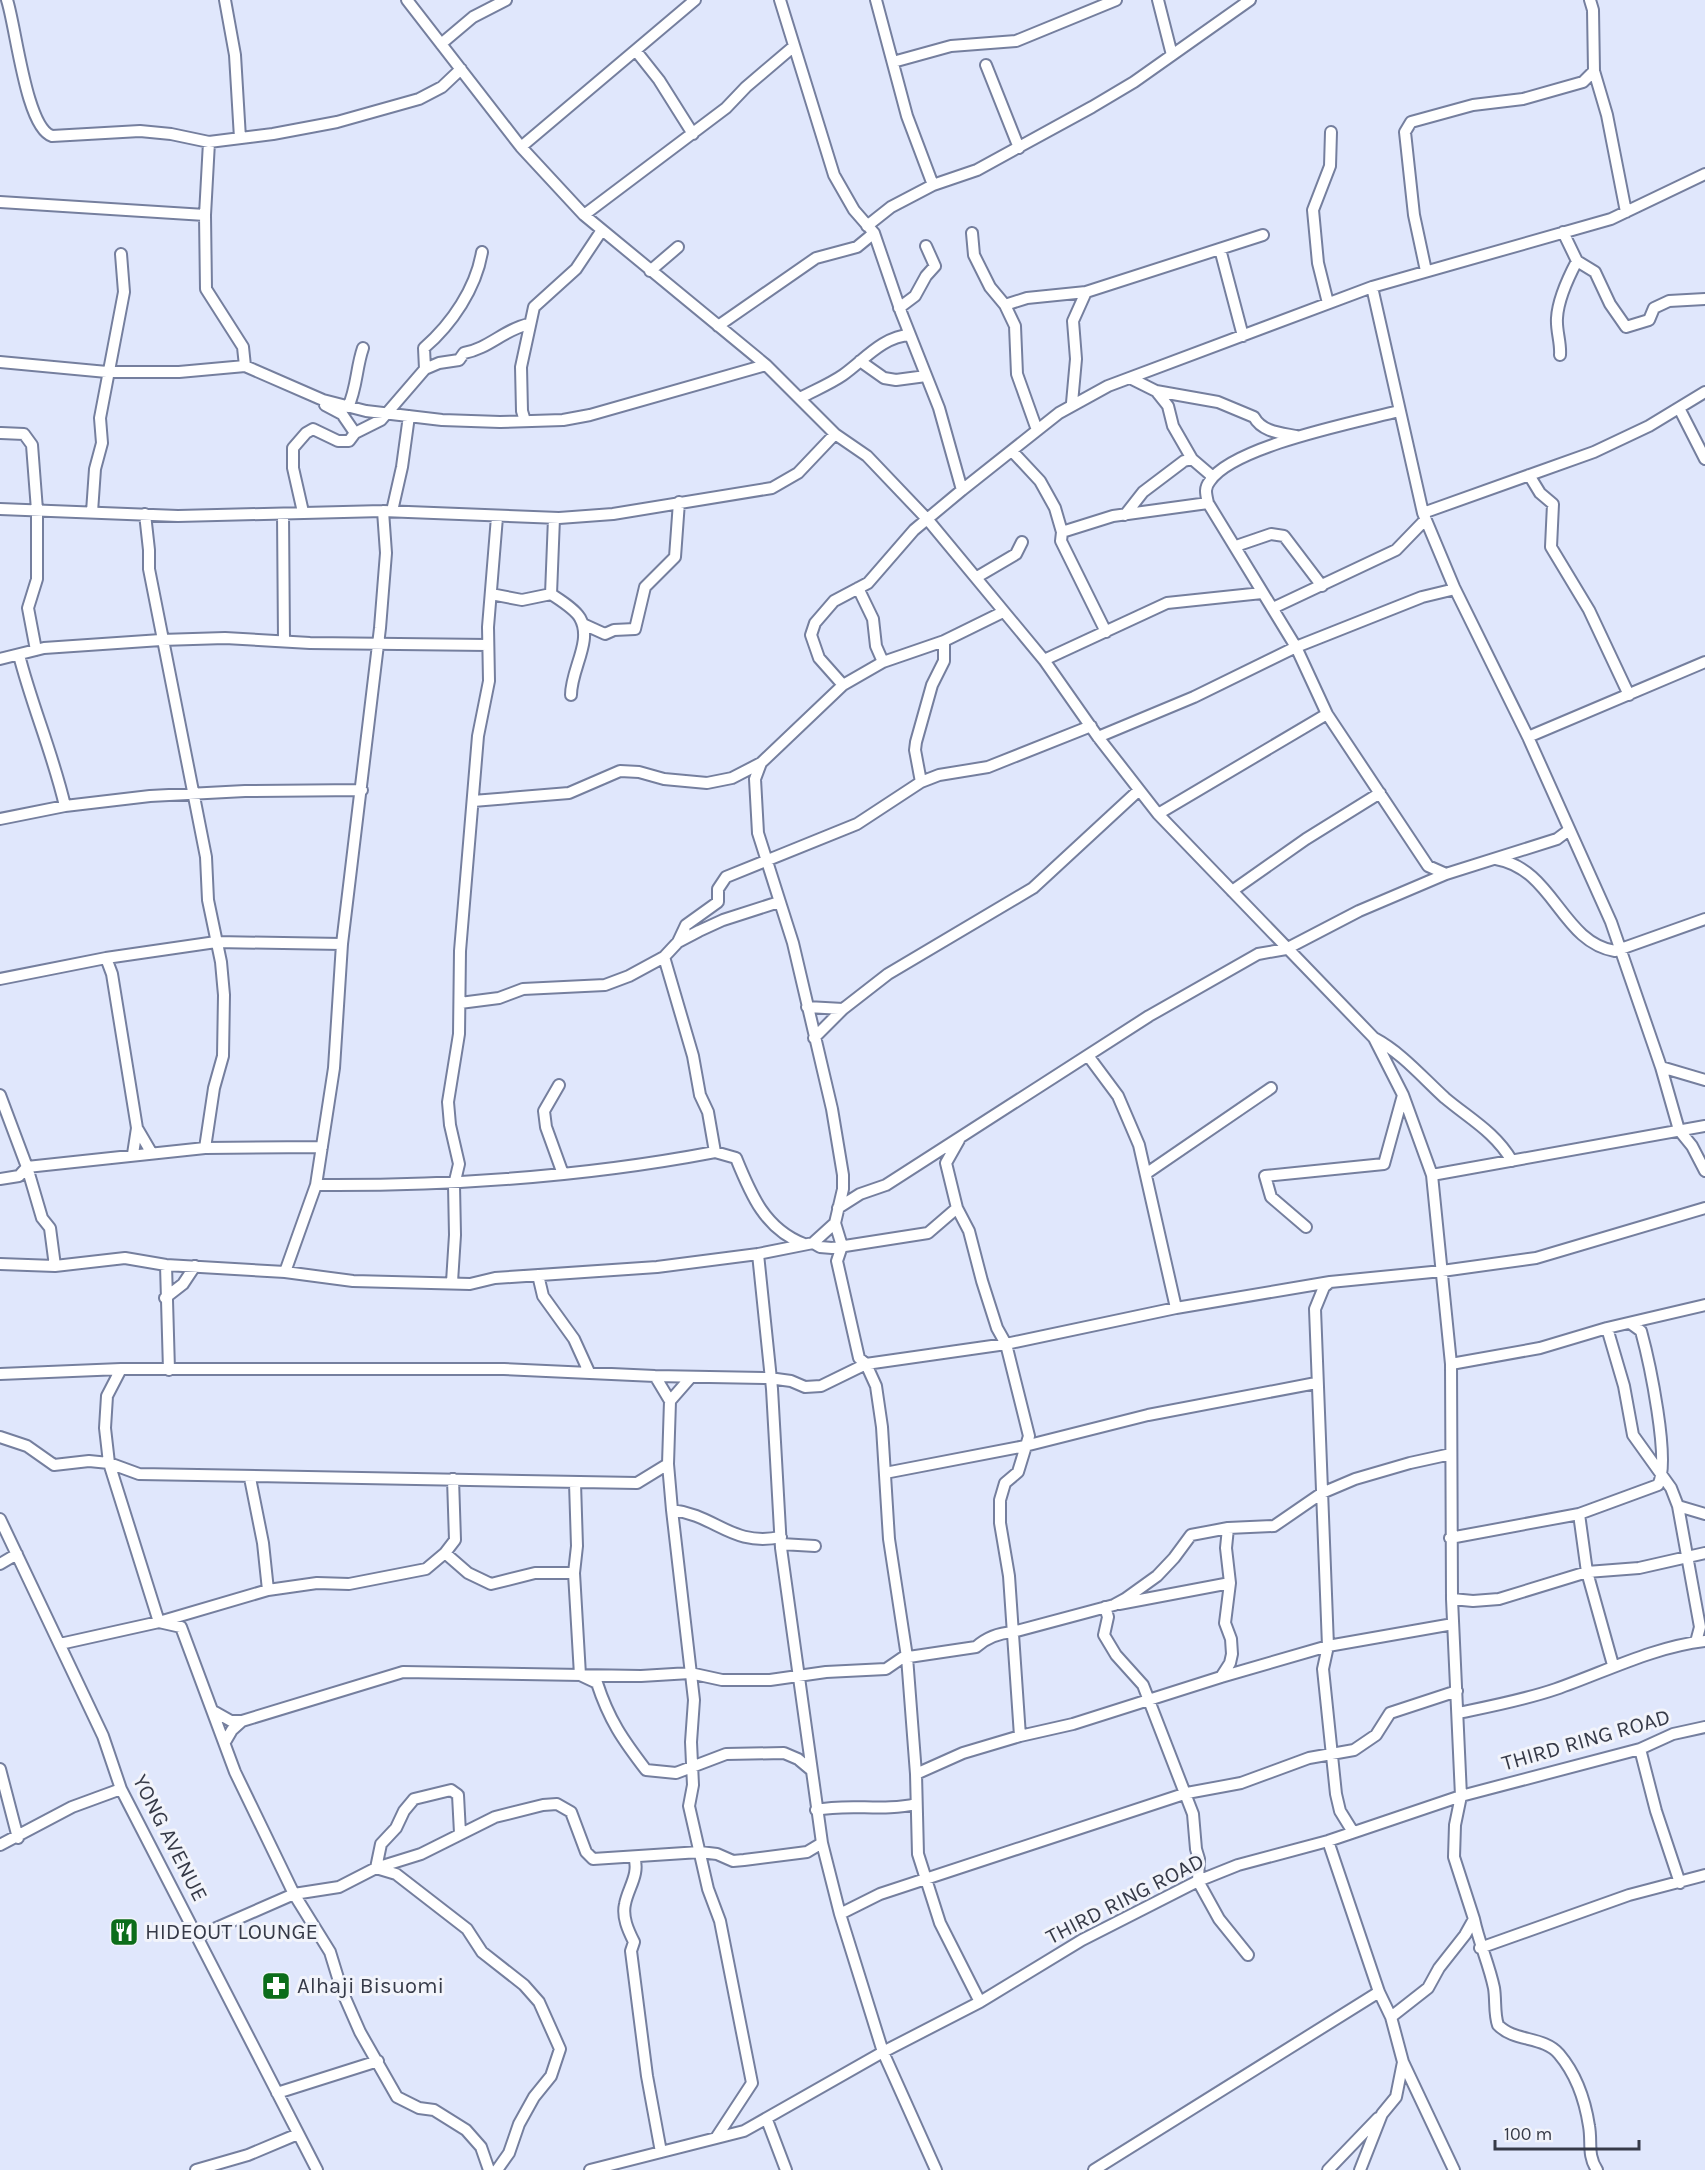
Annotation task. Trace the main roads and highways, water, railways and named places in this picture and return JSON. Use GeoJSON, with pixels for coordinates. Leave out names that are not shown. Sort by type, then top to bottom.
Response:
{"type":"FeatureCollection","features":[{"type":"Feature","properties":{"kind":"place","name":"HIDEOUT LOUNGE"},"geometry":{"type":"Point","coordinates":[124,1932]}},
{"type":"Feature","properties":{"kind":"place","name":"Alhaji Bisuomi"},"geometry":{"type":"Point","coordinates":[276,1986]}}]}
